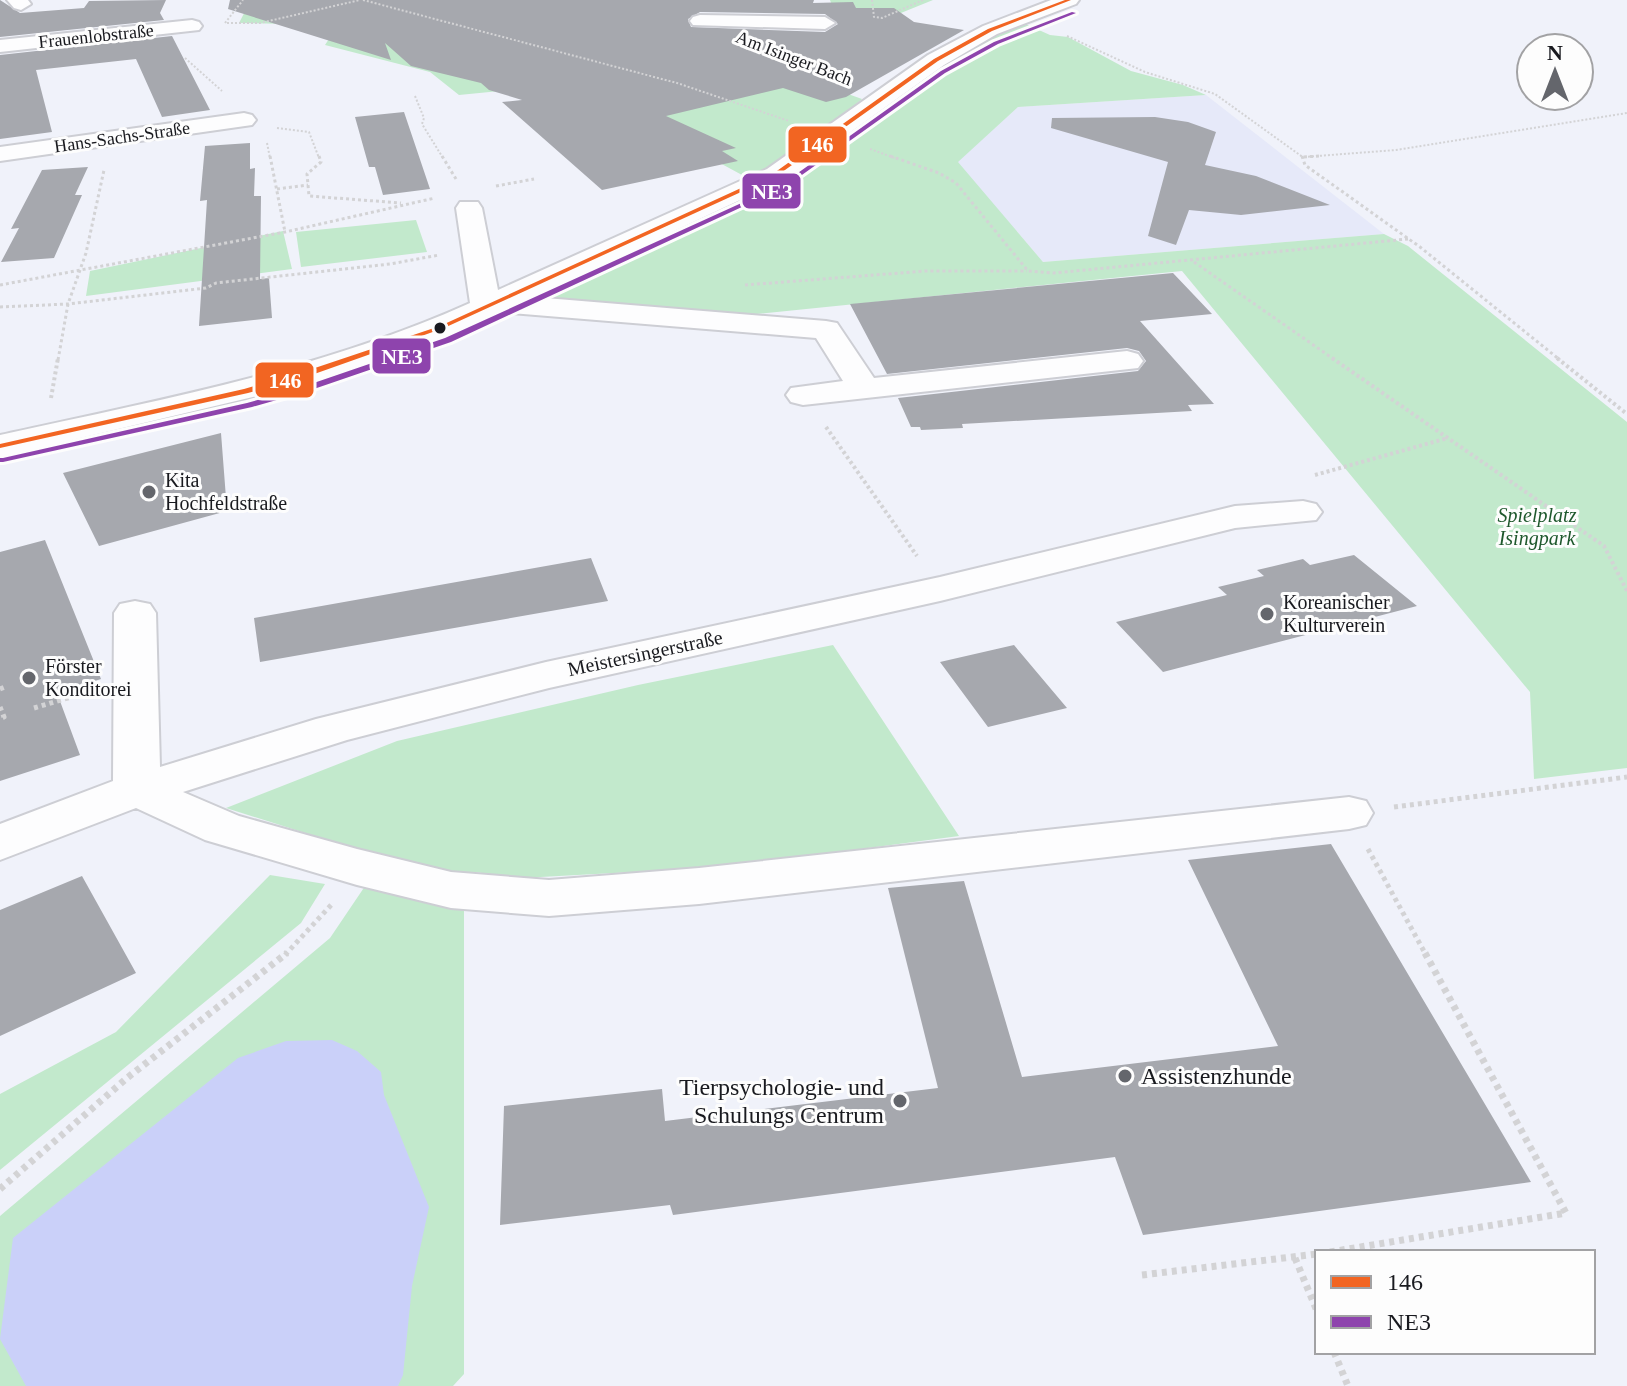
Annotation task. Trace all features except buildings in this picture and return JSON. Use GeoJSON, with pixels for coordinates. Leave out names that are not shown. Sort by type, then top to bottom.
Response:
{"type":"FeatureCollection","features":[{"type":"Feature","properties":{"kind":"street"},"geometry":{"type":"LineString","coordinates":[[0,446],[187,406],[300,376],[442,327],[776,174],[834,136],[936,60],[990,30],[1069,0]]}},
{"type":"Feature","properties":{"kind":"street","name":"Am Isinger Bach"},"geometry":{"type":"LineString","coordinates":[[698,19],[825,23]]}},
{"type":"Feature","properties":{"kind":"street","name":"Frauenlobstraße"},"geometry":{"type":"LineString","coordinates":[[0,46],[192,26]]}},
{"type":"Feature","properties":{"kind":"street","name":"Hans-Sachs-Straße"},"geometry":{"type":"LineString","coordinates":[[0,154],[254,123]]}},
{"type":"Feature","properties":{"kind":"street"},"geometry":{"type":"LineString","coordinates":[[469,208],[492,305]]}},
{"type":"Feature","properties":{"kind":"street"},"geometry":{"type":"LineString","coordinates":[[492,305],[826,330],[864,388]]}},
{"type":"Feature","properties":{"kind":"street"},"geometry":{"type":"LineString","coordinates":[[803,395],[1127,361]]}},
{"type":"Feature","properties":{"kind":"street","name":"Meistersingerstraße"},"geometry":{"type":"LineString","coordinates":[[0,843],[137,790],[332,729],[546,675],[940,589],[1235,517],[1303,512]]}},
{"type":"Feature","properties":{"kind":"street"},"geometry":{"type":"LineString","coordinates":[[135,613],[137,790],[222,828],[451,890],[549,898],[699,886],[1349,813]]}},
{"type":"Feature","properties":{"kind":"path"},"geometry":{"type":"LineString","coordinates":[[227,23],[260,23],[361,0],[677,83],[939,173],[956,183],[1028,271]]}},
{"type":"Feature","properties":{"kind":"path"},"geometry":{"type":"LineString","coordinates":[[872,0],[874,17],[882,18],[923,0]]}},
{"type":"Feature","properties":{"kind":"path"},"geometry":{"type":"LineString","coordinates":[[161,29],[189,63],[254,123],[309,132],[321,162],[307,174],[309,196],[408,204]]}},
{"type":"Feature","properties":{"kind":"path"},"geometry":{"type":"LineString","coordinates":[[1058,34],[1145,72],[1215,94],[1304,157],[1396,150],[1627,113]]}},
{"type":"Feature","properties":{"kind":"path","name":"Am Isinger Bach"},"geometry":{"type":"LineString","coordinates":[[779,52],[888,93]]}},
{"type":"Feature","properties":{"kind":"path"},"geometry":{"type":"LineString","coordinates":[[415,96],[424,118],[422,124],[457,181]]}},
{"type":"Feature","properties":{"kind":"path"},"geometry":{"type":"LineString","coordinates":[[266,138],[285,232]]}},
{"type":"Feature","properties":{"kind":"path"},"geometry":{"type":"LineString","coordinates":[[1304,157],[1305,165],[1408,239],[1627,414]]}},
{"type":"Feature","properties":{"kind":"path"},"geometry":{"type":"LineString","coordinates":[[40,437],[50,403],[68,304],[81,269],[105,165]]}},
{"type":"Feature","properties":{"kind":"path"},"geometry":{"type":"LineString","coordinates":[[492,187],[534,179]]}},
{"type":"Feature","properties":{"kind":"path"},"geometry":{"type":"LineString","coordinates":[[277,189],[308,185]]}},
{"type":"Feature","properties":{"kind":"path"},"geometry":{"type":"LineString","coordinates":[[0,285],[285,232],[436,198]]}},
{"type":"Feature","properties":{"kind":"path"},"geometry":{"type":"LineString","coordinates":[[735,286],[926,271],[1054,273],[1408,239]]}},
{"type":"Feature","properties":{"kind":"path"},"geometry":{"type":"LineString","coordinates":[[0,307],[68,304],[206,288],[216,283],[390,264],[477,248]]}},
{"type":"Feature","properties":{"kind":"path"},"geometry":{"type":"LineString","coordinates":[[1193,262],[1604,546],[1627,591]]}},
{"type":"Feature","properties":{"kind":"path"},"geometry":{"type":"LineString","coordinates":[[803,395],[940,589]]}},
{"type":"Feature","properties":{"kind":"path"},"geometry":{"type":"LineString","coordinates":[[1303,512],[1306,477],[1449,438]]}},
{"type":"Feature","properties":{"kind":"path"},"geometry":{"type":"LineString","coordinates":[[0,707],[4,717],[0,718]]}},
{"type":"Feature","properties":{"kind":"path"},"geometry":{"type":"LineString","coordinates":[[1342,1250],[1566,1213],[1349,813],[1627,777]]}},
{"type":"Feature","properties":{"kind":"path"},"geometry":{"type":"LineString","coordinates":[[0,1189],[67,1126],[274,966],[316,927],[357,867]]}},
{"type":"Feature","properties":{"kind":"path"},"geometry":{"type":"LineString","coordinates":[[1142,1275],[1315,1254]]}},
{"type":"Feature","properties":{"kind":"path"},"geometry":{"type":"LineString","coordinates":[[1295,1258],[1315,1306]]}},
{"type":"Feature","properties":{"kind":"path"},"geometry":{"type":"LineString","coordinates":[[1335,1354],[1348,1386]]}},
{"type":"Feature","properties":{"kind":"shaded area"},"geometry":{"type":"Polygon","coordinates":[[[1206,95],[1384,234],[1043,262],[957,162],[1018,107],[1206,95]]]}},
{"type":"Feature","properties":{"kind":"green space"},"geometry":{"type":"Polygon","coordinates":[[[251,0],[722,49],[862,99],[775,174],[742,175],[574,84],[459,95],[430,72],[325,45],[338,25],[239,23],[251,0]]]}},
{"type":"Feature","properties":{"kind":"green space"},"geometry":{"type":"Polygon","coordinates":[[[830,0],[933,0],[844,36],[830,0]]]}},
{"type":"Feature","properties":{"kind":"green space","name":"Spielplatz Isingpark"},"geometry":{"type":"Polygon","coordinates":[[[1021,22],[1050,35],[1068,37],[1131,71],[1183,85],[1206,95],[1018,107],[958,162],[1043,262],[1384,234],[1408,246],[1627,422],[1627,768],[1534,779],[1530,692],[1182,271],[707,319],[503,303],[838,139],[913,90],[962,53],[1021,22]]]}},
{"type":"Feature","properties":{"kind":"green space"},"geometry":{"type":"Polygon","coordinates":[[[416,220],[427,252],[301,267],[296,232],[416,220]]]}},
{"type":"Feature","properties":{"kind":"green space"},"geometry":{"type":"Polygon","coordinates":[[[283,231],[292,269],[86,296],[90,271],[283,231]]]}},
{"type":"Feature","properties":{"kind":"green space"},"geometry":{"type":"Polygon","coordinates":[[[833,645],[959,836],[725,867],[522,878],[474,872],[464,909],[464,1374],[453,1386],[0,1386],[0,1216],[330,938],[384,858],[226,808],[397,741],[638,685],[833,645]]]}},
{"type":"Feature","properties":{"kind":"green space"},"geometry":{"type":"Polygon","coordinates":[[[270,875],[325,884],[301,923],[0,1170],[0,1094],[116,1032],[270,875]]]}},
{"type":"Feature","properties":{"kind":"water"},"geometry":{"type":"Polygon","coordinates":[[[332,1040],[357,1051],[381,1072],[384,1095],[429,1207],[412,1286],[403,1375],[398,1386],[26,1386],[0,1339],[13,1238],[238,1058],[286,1041],[332,1040]]]}},
{"type":"Feature","properties":{"kind":"transit line","name":"146"},"geometry":{"type":"LineString","coordinates":[[0,446],[245,391],[300,376],[442,327],[776,174],[936,60],[990,30],[1069,0]]}},
{"type":"Feature","properties":{"kind":"transit line","name":"NE3"},"geometry":{"type":"LineString","coordinates":[[3,460],[249,405],[448,340],[783,186],[943,72],[996,43],[1074,13]]}},
{"type":"Feature","properties":{"kind":"place","name":"Kita Hochfeldstraße"},"geometry":{"type":"Point","coordinates":[149,492]}},
{"type":"Feature","properties":{"kind":"place","name":"Koreanischer Kulturverein"},"geometry":{"type":"Point","coordinates":[1267,614]}},
{"type":"Feature","properties":{"kind":"place","name":"Förster Konditorei"},"geometry":{"type":"Point","coordinates":[29,678]}},
{"type":"Feature","properties":{"kind":"place","name":"Assistenzhunde"},"geometry":{"type":"Point","coordinates":[1125,1076]}},
{"type":"Feature","properties":{"kind":"place","name":"Tierpsychologie- und Schulungs Centrum"},"geometry":{"type":"Point","coordinates":[900,1101]}}]}
